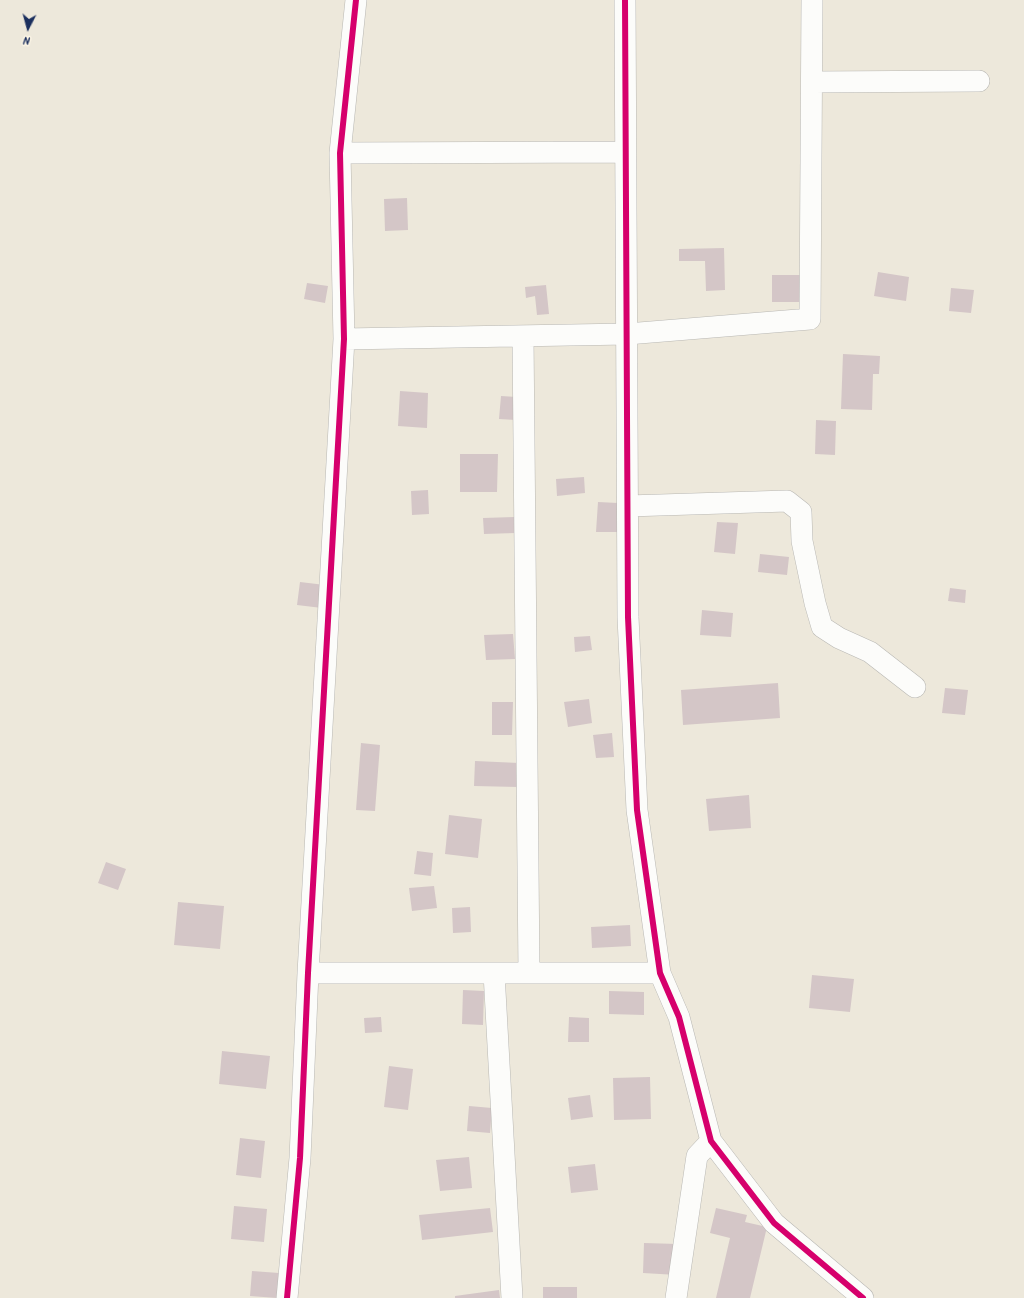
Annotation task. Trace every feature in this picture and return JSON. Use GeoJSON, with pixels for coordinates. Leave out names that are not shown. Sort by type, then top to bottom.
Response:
{"type":"FeatureCollection","features":[{"type":"Feature","properties":{"kind":"street"},"geometry":{"type":"LineString","coordinates":[[287,1298],[300,1158],[308,973],[344,339],[340,153],[356,0]]}},
{"type":"Feature","properties":{"kind":"street"},"geometry":{"type":"LineString","coordinates":[[625,0],[628,617],[637,810],[660,973],[678,1017],[711,1141],[774,1223],[863,1298]]}},
{"type":"Feature","properties":{"kind":"street"},"geometry":{"type":"LineString","coordinates":[[344,339],[627,334],[810,319],[812,0]]}},
{"type":"Feature","properties":{"kind":"street"},"geometry":{"type":"LineString","coordinates":[[812,82],[979,81]]}},
{"type":"Feature","properties":{"kind":"street"},"geometry":{"type":"LineString","coordinates":[[340,153],[625,152]]}},
{"type":"Feature","properties":{"kind":"street"},"geometry":{"type":"LineString","coordinates":[[523,336],[529,973]]}},
{"type":"Feature","properties":{"kind":"street"},"geometry":{"type":"LineString","coordinates":[[628,506],[787,501],[801,512],[802,541],[815,603],[822,627],[839,638],[870,652],[915,687]]}},
{"type":"Feature","properties":{"kind":"street"},"geometry":{"type":"LineString","coordinates":[[308,973],[660,973]]}},
{"type":"Feature","properties":{"kind":"street"},"geometry":{"type":"LineString","coordinates":[[494,973],[512,1298]]}},
{"type":"Feature","properties":{"kind":"street"},"geometry":{"type":"LineString","coordinates":[[676,1298],[697,1156],[711,1141]]}},
{"type":"Feature","properties":{"kind":"building"},"geometry":{"type":"Polygon","coordinates":[[[407,198],[408,230],[385,231],[384,199],[407,198]]]}},
{"type":"Feature","properties":{"kind":"building"},"geometry":{"type":"Polygon","coordinates":[[[724,248],[725,290],[706,291],[705,261],[679,261],[679,249],[724,248]]]}},
{"type":"Feature","properties":{"kind":"building"},"geometry":{"type":"Polygon","coordinates":[[[878,272],[909,277],[906,301],[874,296],[878,272]]]}},
{"type":"Feature","properties":{"kind":"building"},"geometry":{"type":"Polygon","coordinates":[[[772,275],[804,275],[804,302],[772,302],[772,275]]]}},
{"type":"Feature","properties":{"kind":"building"},"geometry":{"type":"Polygon","coordinates":[[[307,283],[328,286],[325,303],[304,299],[307,283]]]}},
{"type":"Feature","properties":{"kind":"building"},"geometry":{"type":"Polygon","coordinates":[[[546,285],[549,314],[537,315],[535,296],[526,298],[525,287],[546,285]]]}},
{"type":"Feature","properties":{"kind":"building"},"geometry":{"type":"Polygon","coordinates":[[[951,288],[974,290],[971,313],[949,311],[951,288]]]}},
{"type":"Feature","properties":{"kind":"building"},"geometry":{"type":"Polygon","coordinates":[[[843,354],[880,356],[879,374],[873,374],[872,410],[841,409],[843,354]]]}},
{"type":"Feature","properties":{"kind":"building"},"geometry":{"type":"Polygon","coordinates":[[[400,391],[428,393],[427,428],[398,426],[400,391]]]}},
{"type":"Feature","properties":{"kind":"building"},"geometry":{"type":"Polygon","coordinates":[[[501,396],[517,397],[516,420],[499,419],[501,396]]]}},
{"type":"Feature","properties":{"kind":"building"},"geometry":{"type":"Polygon","coordinates":[[[816,420],[836,421],[835,455],[815,454],[816,420]]]}},
{"type":"Feature","properties":{"kind":"building"},"geometry":{"type":"Polygon","coordinates":[[[460,454],[498,454],[497,492],[460,492],[460,454]]]}},
{"type":"Feature","properties":{"kind":"building"},"geometry":{"type":"Polygon","coordinates":[[[584,477],[585,493],[557,496],[556,479],[584,477]]]}},
{"type":"Feature","properties":{"kind":"building"},"geometry":{"type":"Polygon","coordinates":[[[428,490],[429,514],[412,515],[411,491],[428,490]]]}},
{"type":"Feature","properties":{"kind":"building"},"geometry":{"type":"Polygon","coordinates":[[[598,502],[618,503],[617,532],[596,532],[598,502]]]}},
{"type":"Feature","properties":{"kind":"building"},"geometry":{"type":"Polygon","coordinates":[[[514,517],[515,533],[484,534],[483,518],[514,517]]]}},
{"type":"Feature","properties":{"kind":"building"},"geometry":{"type":"Polygon","coordinates":[[[717,522],[738,523],[735,554],[714,552],[717,522]]]}},
{"type":"Feature","properties":{"kind":"building"},"geometry":{"type":"Polygon","coordinates":[[[760,554],[789,557],[787,575],[758,572],[760,554]]]}},
{"type":"Feature","properties":{"kind":"building"},"geometry":{"type":"Polygon","coordinates":[[[300,582],[325,585],[322,608],[297,605],[300,582]]]}},
{"type":"Feature","properties":{"kind":"building"},"geometry":{"type":"Polygon","coordinates":[[[950,588],[966,590],[965,603],[948,601],[950,588]]]}},
{"type":"Feature","properties":{"kind":"building"},"geometry":{"type":"Polygon","coordinates":[[[702,610],[733,613],[731,637],[700,635],[702,610]]]}},
{"type":"Feature","properties":{"kind":"building"},"geometry":{"type":"Polygon","coordinates":[[[513,634],[515,659],[486,660],[484,635],[513,634]]]}},
{"type":"Feature","properties":{"kind":"building"},"geometry":{"type":"Polygon","coordinates":[[[590,636],[592,650],[575,652],[574,637],[590,636]]]}},
{"type":"Feature","properties":{"kind":"building"},"geometry":{"type":"Polygon","coordinates":[[[778,683],[780,718],[683,725],[681,690],[778,683]]]}},
{"type":"Feature","properties":{"kind":"building"},"geometry":{"type":"Polygon","coordinates":[[[945,688],[968,690],[965,715],[942,713],[945,688]]]}},
{"type":"Feature","properties":{"kind":"building"},"geometry":{"type":"Polygon","coordinates":[[[589,699],[592,723],[568,727],[564,702],[589,699]]]}},
{"type":"Feature","properties":{"kind":"building"},"geometry":{"type":"Polygon","coordinates":[[[492,702],[513,702],[512,735],[492,735],[492,702]]]}},
{"type":"Feature","properties":{"kind":"building"},"geometry":{"type":"Polygon","coordinates":[[[612,733],[614,757],[596,758],[593,735],[612,733]]]}},
{"type":"Feature","properties":{"kind":"building"},"geometry":{"type":"Polygon","coordinates":[[[361,743],[380,745],[375,811],[356,810],[361,743]]]}},
{"type":"Feature","properties":{"kind":"building"},"geometry":{"type":"Polygon","coordinates":[[[475,761],[519,763],[518,787],[474,786],[475,761]]]}},
{"type":"Feature","properties":{"kind":"building"},"geometry":{"type":"Polygon","coordinates":[[[749,795],[751,828],[709,831],[706,799],[749,795]]]}},
{"type":"Feature","properties":{"kind":"building"},"geometry":{"type":"Polygon","coordinates":[[[449,815],[482,819],[478,858],[445,854],[449,815]]]}},
{"type":"Feature","properties":{"kind":"building"},"geometry":{"type":"Polygon","coordinates":[[[417,851],[433,853],[431,876],[414,874],[417,851]]]}},
{"type":"Feature","properties":{"kind":"building"},"geometry":{"type":"Polygon","coordinates":[[[106,862],[126,869],[118,890],[98,883],[106,862]]]}},
{"type":"Feature","properties":{"kind":"building"},"geometry":{"type":"Polygon","coordinates":[[[434,886],[437,908],[412,911],[409,888],[434,886]]]}},
{"type":"Feature","properties":{"kind":"building"},"geometry":{"type":"Polygon","coordinates":[[[178,902],[224,906],[220,949],[174,945],[178,902]]]}},
{"type":"Feature","properties":{"kind":"building"},"geometry":{"type":"Polygon","coordinates":[[[470,907],[471,932],[453,933],[452,908],[470,907]]]}},
{"type":"Feature","properties":{"kind":"building"},"geometry":{"type":"Polygon","coordinates":[[[630,925],[631,946],[592,948],[591,927],[630,925]]]}},
{"type":"Feature","properties":{"kind":"building"},"geometry":{"type":"Polygon","coordinates":[[[812,975],[854,979],[850,1012],[809,1008],[812,975]]]}},
{"type":"Feature","properties":{"kind":"building"},"geometry":{"type":"Polygon","coordinates":[[[463,990],[484,991],[483,1025],[462,1024],[463,990]]]}},
{"type":"Feature","properties":{"kind":"building"},"geometry":{"type":"Polygon","coordinates":[[[609,991],[644,992],[644,1015],[609,1014],[609,991]]]}},
{"type":"Feature","properties":{"kind":"building"},"geometry":{"type":"Polygon","coordinates":[[[381,1017],[382,1032],[365,1033],[364,1018],[381,1017]]]}},
{"type":"Feature","properties":{"kind":"building"},"geometry":{"type":"Polygon","coordinates":[[[569,1017],[589,1018],[589,1042],[568,1042],[569,1017]]]}},
{"type":"Feature","properties":{"kind":"building"},"geometry":{"type":"Polygon","coordinates":[[[222,1051],[270,1056],[266,1089],[219,1084],[222,1051]]]}},
{"type":"Feature","properties":{"kind":"building"},"geometry":{"type":"Polygon","coordinates":[[[389,1066],[413,1069],[408,1110],[384,1107],[389,1066]]]}},
{"type":"Feature","properties":{"kind":"building"},"geometry":{"type":"Polygon","coordinates":[[[650,1077],[651,1119],[614,1120],[613,1078],[650,1077]]]}},
{"type":"Feature","properties":{"kind":"building"},"geometry":{"type":"Polygon","coordinates":[[[590,1095],[593,1117],[571,1120],[568,1098],[590,1095]]]}},
{"type":"Feature","properties":{"kind":"building"},"geometry":{"type":"Polygon","coordinates":[[[469,1106],[492,1108],[490,1133],[467,1131],[469,1106]]]}},
{"type":"Feature","properties":{"kind":"building"},"geometry":{"type":"Polygon","coordinates":[[[240,1138],[265,1141],[261,1178],[236,1175],[240,1138]]]}},
{"type":"Feature","properties":{"kind":"building"},"geometry":{"type":"Polygon","coordinates":[[[469,1157],[472,1188],[440,1191],[436,1160],[469,1157]]]}},
{"type":"Feature","properties":{"kind":"building"},"geometry":{"type":"Polygon","coordinates":[[[595,1164],[598,1190],[571,1193],[568,1167],[595,1164]]]}},
{"type":"Feature","properties":{"kind":"building"},"geometry":{"type":"Polygon","coordinates":[[[234,1206],[267,1209],[264,1242],[231,1239],[234,1206]]]}},
{"type":"Feature","properties":{"kind":"building"},"geometry":{"type":"Polygon","coordinates":[[[490,1208],[493,1232],[422,1240],[419,1215],[490,1208]]]}},
{"type":"Feature","properties":{"kind":"building"},"geometry":{"type":"Polygon","coordinates":[[[716,1208],[747,1215],[745,1222],[767,1227],[750,1298],[716,1298],[730,1238],[710,1233],[716,1208]]]}},
{"type":"Feature","properties":{"kind":"building"},"geometry":{"type":"Polygon","coordinates":[[[644,1243],[678,1244],[677,1275],[643,1273],[644,1243]]]}},
{"type":"Feature","properties":{"kind":"building"},"geometry":{"type":"Polygon","coordinates":[[[252,1271],[279,1273],[277,1298],[250,1296],[252,1271]]]}},
{"type":"Feature","properties":{"kind":"building"},"geometry":{"type":"Polygon","coordinates":[[[543,1287],[577,1287],[577,1298],[543,1298],[543,1287]]]}},
{"type":"Feature","properties":{"kind":"building"},"geometry":{"type":"Polygon","coordinates":[[[499,1290],[500,1298],[455,1298],[455,1296],[499,1290]]]}},
{"type":"Feature","properties":{"kind":"cycle path"},"geometry":{"type":"LineString","coordinates":[[287,1298],[300,1158],[308,973],[344,339],[340,153],[356,0]]}},
{"type":"Feature","properties":{"kind":"cycle path"},"geometry":{"type":"LineString","coordinates":[[625,0],[628,617],[637,810],[660,973],[679,1017],[711,1141],[774,1223],[863,1298]]}}]}
